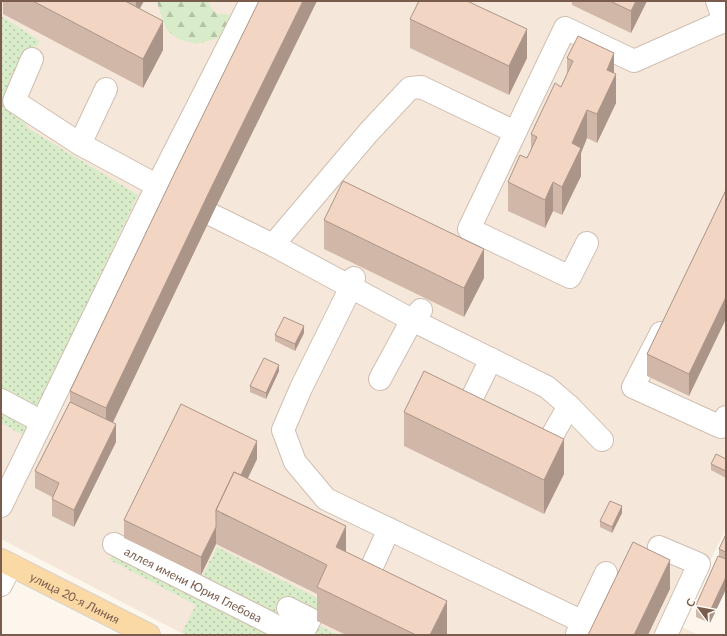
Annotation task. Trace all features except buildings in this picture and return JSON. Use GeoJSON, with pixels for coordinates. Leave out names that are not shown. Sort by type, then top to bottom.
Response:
{"type":"FeatureCollection","features":[{"type":"Feature","properties":{"kind":"main road","name":"улица 20-я Линия"},"geometry":{"type":"LineString","coordinates":[[6,562],[149,635]]}},
{"type":"Feature","properties":{"kind":"street"},"geometry":{"type":"LineString","coordinates":[[1,506],[157,186],[251,1]]}},
{"type":"Feature","properties":{"kind":"street"},"geometry":{"type":"LineString","coordinates":[[587,243],[570,277],[469,229],[565,28],[634,61],[725,22],[717,1]]}},
{"type":"Feature","properties":{"kind":"street"},"geometry":{"type":"LineString","coordinates":[[32,59],[14,101],[80,144],[177,197]]}},
{"type":"Feature","properties":{"kind":"street"},"geometry":{"type":"LineString","coordinates":[[273,245],[368,133],[410,88],[421,87],[515,132]]}},
{"type":"Feature","properties":{"kind":"street"},"geometry":{"type":"LineString","coordinates":[[80,144],[106,89]]}},
{"type":"Feature","properties":{"kind":"street"},"geometry":{"type":"LineString","coordinates":[[212,215],[417,314],[491,359],[547,387],[569,406],[602,440]]}},
{"type":"Feature","properties":{"kind":"street"},"geometry":{"type":"LineString","coordinates":[[353,283],[301,388],[283,430],[295,462],[326,499],[389,529],[580,628],[606,573]]}},
{"type":"Feature","properties":{"kind":"street"},"geometry":{"type":"LineString","coordinates":[[380,379],[417,314]]}},
{"type":"Feature","properties":{"kind":"street"},"geometry":{"type":"LineString","coordinates":[[669,317],[633,387],[721,427],[726,418]]}},
{"type":"Feature","properties":{"kind":"street"},"geometry":{"type":"LineString","coordinates":[[466,410],[491,359]]}},
{"type":"Feature","properties":{"kind":"street"},"geometry":{"type":"LineString","coordinates":[[1,400],[42,422]]}},
{"type":"Feature","properties":{"kind":"street"},"geometry":{"type":"LineString","coordinates":[[545,448],[569,406]]}},
{"type":"Feature","properties":{"kind":"street"},"geometry":{"type":"LineString","coordinates":[[370,571],[389,529]]}},
{"type":"Feature","properties":{"kind":"street","name":"аллея имени Юрия Глебова"},"geometry":{"type":"LineString","coordinates":[[114,544],[294,635]]}},
{"type":"Feature","properties":{"kind":"street"},"geometry":{"type":"LineString","coordinates":[[659,546],[699,564],[666,635]]}},
{"type":"Feature","properties":{"kind":"street"},"geometry":{"type":"LineString","coordinates":[[1,585],[6,562]]}},
{"type":"Feature","properties":{"kind":"street"},"geometry":{"type":"LineString","coordinates":[[288,608],[310,619],[302,635]]}},
{"type":"Feature","properties":{"kind":"shaded area"},"geometry":{"type":"Polygon","coordinates":[[[1,1],[726,1],[726,529],[678,625],[699,635],[185,635],[1,539],[1,1]]]}},
{"type":"Feature","properties":{"kind":"green space"},"geometry":{"type":"Polygon","coordinates":[[[157,1],[209,1],[210,6],[217,14],[228,14],[233,20],[226,36],[196,44],[178,39],[167,30],[157,1]]]}},
{"type":"Feature","properties":{"kind":"green space"},"geometry":{"type":"Polygon","coordinates":[[[1,16],[40,41],[6,96],[29,129],[138,195],[25,436],[1,423],[1,16]]]}},
{"type":"Feature","properties":{"kind":"green space"},"geometry":{"type":"Polygon","coordinates":[[[122,536],[202,577],[217,547],[323,601],[312,622],[338,635],[187,635],[182,632],[196,605],[110,560],[122,536]]]}}]}
